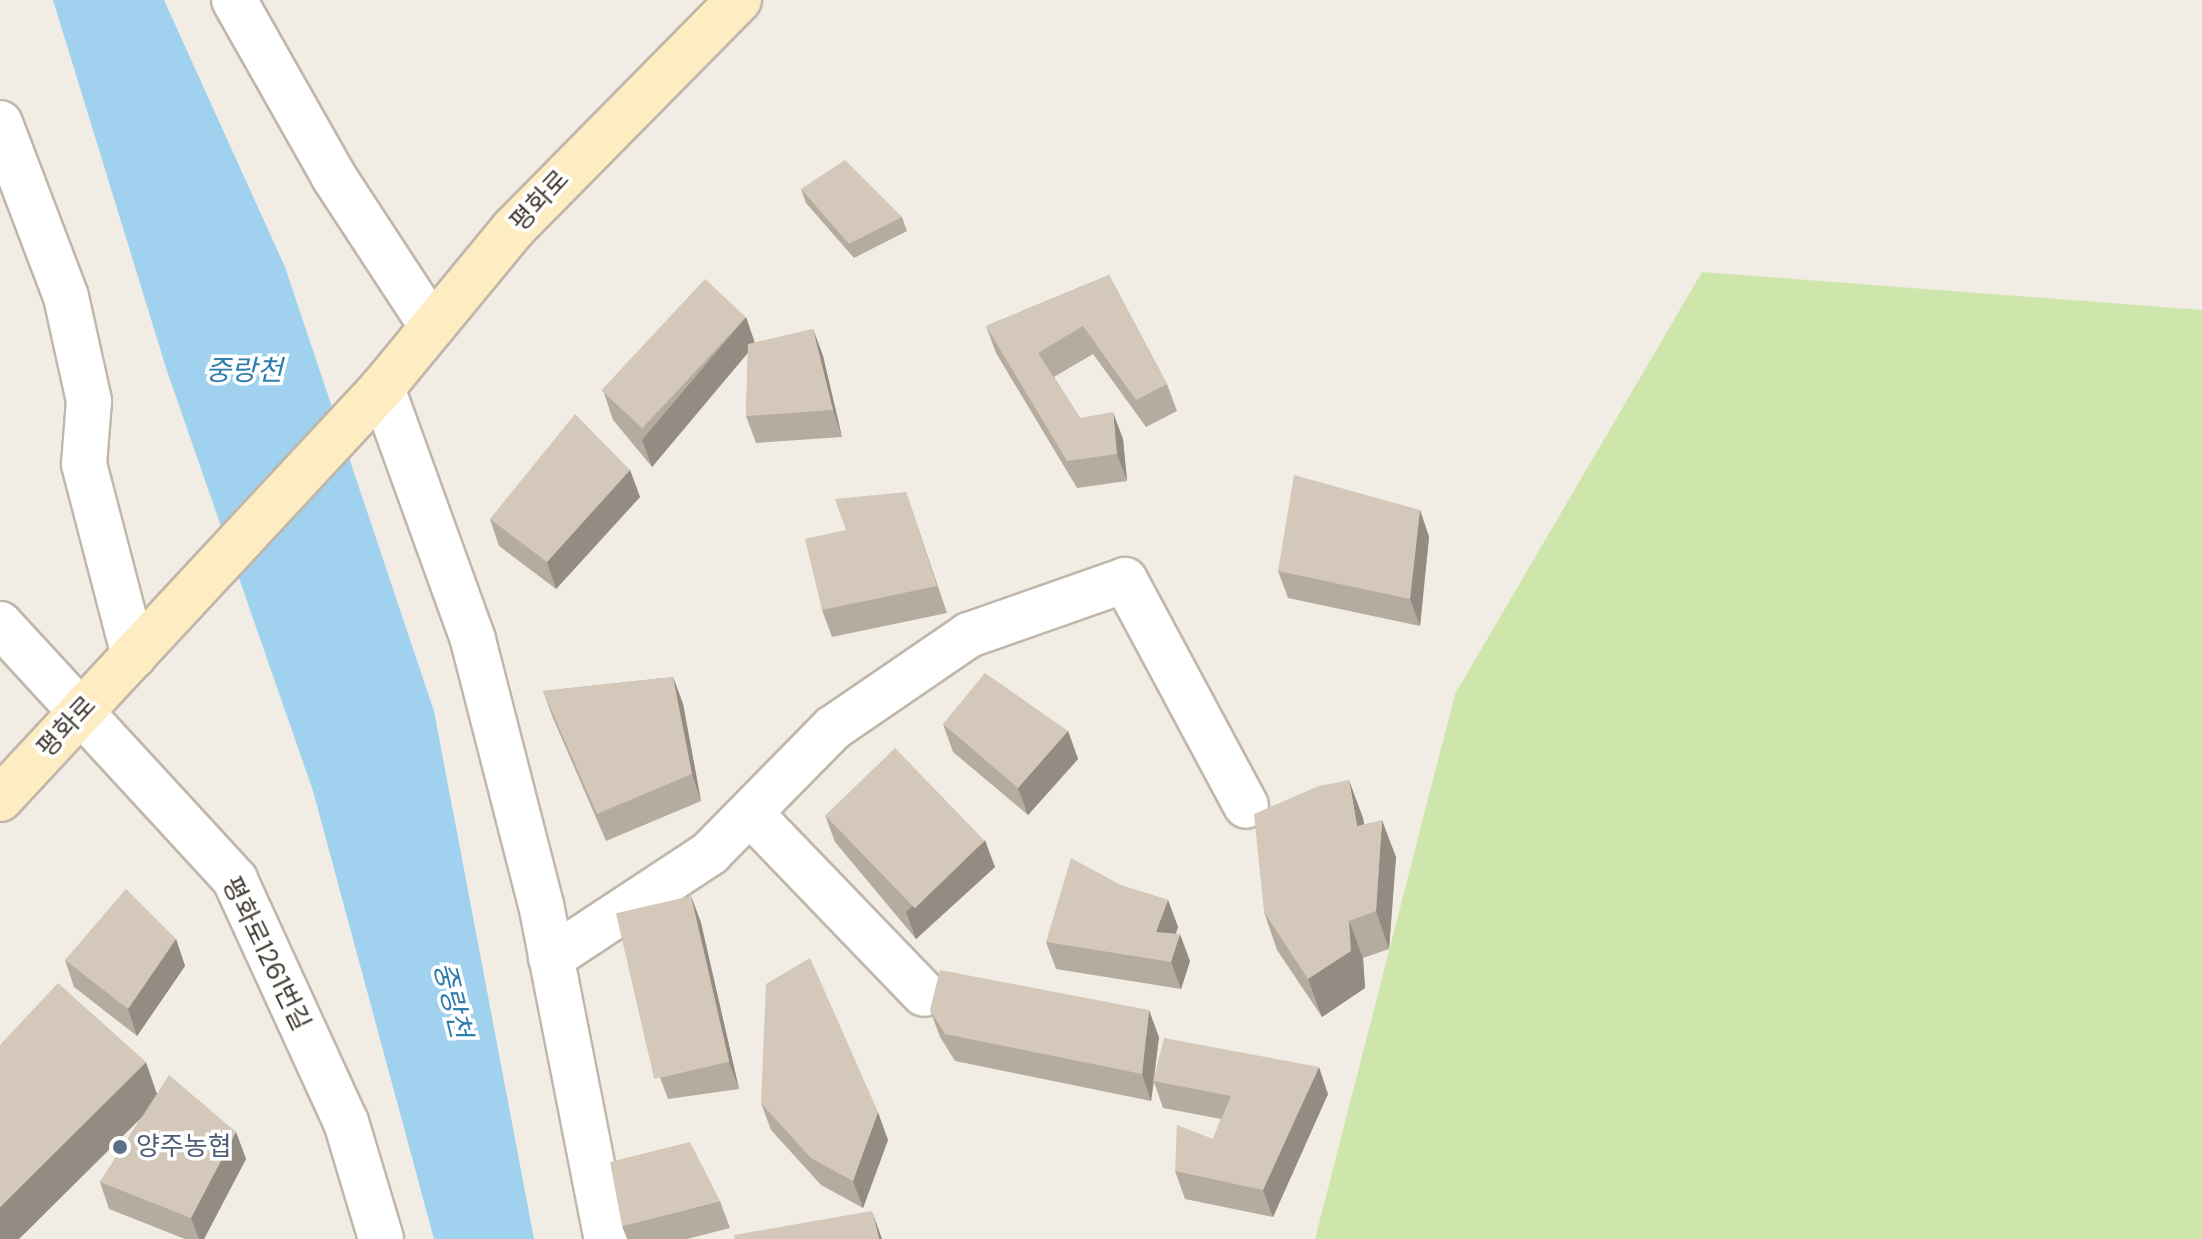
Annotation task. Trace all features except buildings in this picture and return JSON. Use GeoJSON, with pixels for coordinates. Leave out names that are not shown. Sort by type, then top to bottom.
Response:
{"type":"FeatureCollection","features":[{"type":"Feature","properties":{"kind":"main road","name":"평화로"},"geometry":{"type":"LineString","coordinates":[[0,799],[370,402],[513,229],[739,0]]}},
{"type":"Feature","properties":{"kind":"street"},"geometry":{"type":"LineString","coordinates":[[234,0],[334,177],[432,327]]}},
{"type":"Feature","properties":{"kind":"street"},"geometry":{"type":"LineString","coordinates":[[0,123],[66,297],[89,401],[84,464],[134,656]]}},
{"type":"Feature","properties":{"kind":"street"},"geometry":{"type":"LineString","coordinates":[[370,402],[473,640],[551,958],[607,1239]]}},
{"type":"Feature","properties":{"kind":"street"},"geometry":{"type":"LineString","coordinates":[[551,958],[710,853],[833,728],[969,635],[1125,580],[1246,806]]}},
{"type":"Feature","properties":{"kind":"street","name":"평화로1261번길"},"geometry":{"type":"LineString","coordinates":[[0,624],[83,710],[235,880],[346,1122],[381,1239]]}},
{"type":"Feature","properties":{"kind":"street"},"geometry":{"type":"LineString","coordinates":[[750,813],[924,994]]}},
{"type":"Feature","properties":{"kind":"green space"},"geometry":{"type":"Polygon","coordinates":[[[1702,272],[2202,310],[2202,1239],[1315,1239],[1455,694],[1702,272]]]}},
{"type":"Feature","properties":{"kind":"water","name":"중랑천"},"geometry":{"type":"Polygon","coordinates":[[[53,0],[164,0],[285,267],[434,711],[534,1239],[434,1239],[313,791],[166,368],[53,0]]]}},
{"type":"Feature","properties":{"kind":"place","name":"양주농협"},"geometry":{"type":"Point","coordinates":[120,1147]}}]}
